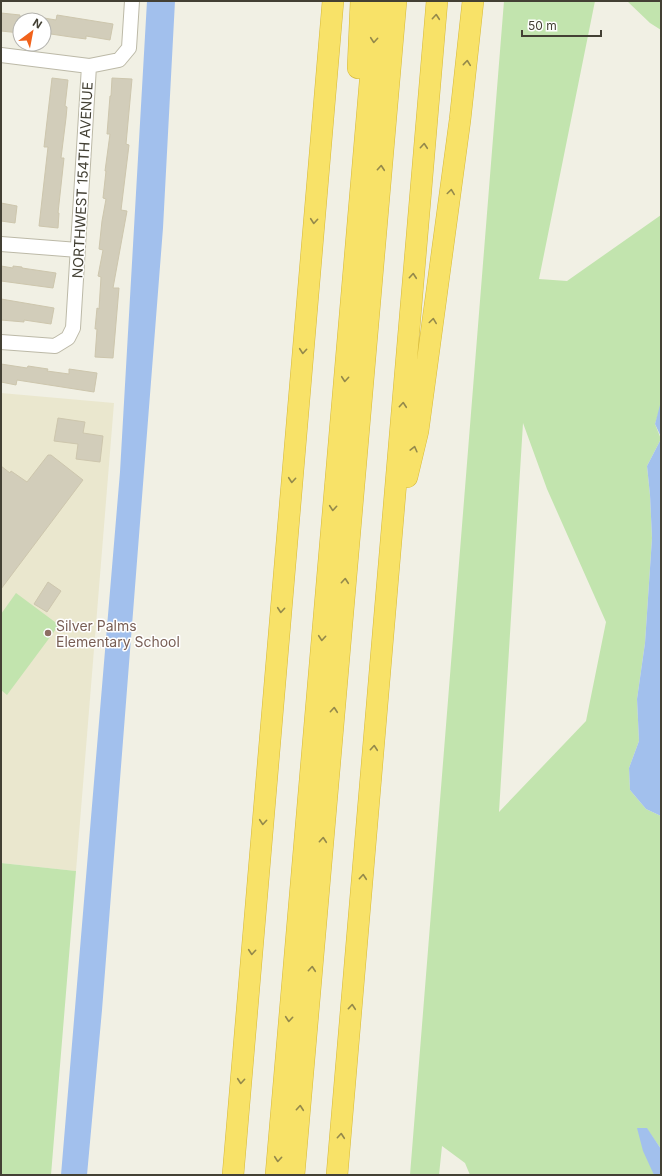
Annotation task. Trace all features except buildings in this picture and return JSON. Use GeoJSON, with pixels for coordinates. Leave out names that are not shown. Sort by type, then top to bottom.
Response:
{"type":"FeatureCollection","features":[{"type":"Feature","properties":{"kind":"highway"},"geometry":{"type":"LineString","coordinates":[[316,197],[322,1]]}},
{"type":"Feature","properties":{"kind":"highway"},"geometry":{"type":"LineString","coordinates":[[233,1175],[334,1]]}},
{"type":"Feature","properties":{"kind":"highway"},"geometry":{"type":"LineString","coordinates":[[347,352],[340,329],[352,183],[361,1]]}},
{"type":"Feature","properties":{"kind":"highway"},"geometry":{"type":"LineString","coordinates":[[276,1175],[377,1]]}},
{"type":"Feature","properties":{"kind":"highway"},"geometry":{"type":"LineString","coordinates":[[294,1175],[396,1]]}},
{"type":"Feature","properties":{"kind":"highway"},"geometry":{"type":"LineString","coordinates":[[337,1175],[437,1]]}},
{"type":"Feature","properties":{"kind":"highway"},"geometry":{"type":"LineString","coordinates":[[391,542],[418,431],[460,120],[473,1]]}},
{"type":"Feature","properties":{"kind":"street","name":"NORTHWEST 154TH AVENUE"},"geometry":{"type":"LineString","coordinates":[[1,342],[54,346],[68,338],[73,328],[89,66],[119,60],[129,48],[132,1]]}},
{"type":"Feature","properties":{"kind":"street"},"geometry":{"type":"LineString","coordinates":[[1,55],[89,66]]}},
{"type":"Feature","properties":{"kind":"street"},"geometry":{"type":"LineString","coordinates":[[1,244],[78,250]]}},
{"type":"Feature","properties":{"kind":"shaded area","name":"Silver Palms Elementary School"},"geometry":{"type":"Polygon","coordinates":[[[1,393],[114,403],[76,871],[1,863],[1,393]]]}},
{"type":"Feature","properties":{"kind":"green space"},"geometry":{"type":"Polygon","coordinates":[[[504,1],[595,1],[539,279],[567,281],[661,215],[661,405],[655,424],[661,439],[647,466],[652,538],[645,643],[637,699],[639,741],[629,768],[630,790],[646,809],[661,816],[661,1149],[647,1129],[654,1175],[470,1175],[465,1163],[442,1146],[439,1175],[410,1175],[504,1]],[[523,423],[499,812],[586,721],[606,622],[547,489],[523,423]]]}},
{"type":"Feature","properties":{"kind":"green space"},"geometry":{"type":"Polygon","coordinates":[[[627,1],[661,1],[661,30],[650,23],[627,1]]]}},
{"type":"Feature","properties":{"kind":"green space"},"geometry":{"type":"Polygon","coordinates":[[[16,593],[59,625],[7,695],[1,690],[1,614],[16,593]]]}},
{"type":"Feature","properties":{"kind":"green space"},"geometry":{"type":"Polygon","coordinates":[[[1,863],[76,871],[51,1175],[1,1175],[1,863]]]}},
{"type":"Feature","properties":{"kind":"water"},"geometry":{"type":"Polygon","coordinates":[[[147,1],[175,1],[163,228],[102,1010],[87,1175],[61,1175],[120,472],[147,1]]]}},
{"type":"Feature","properties":{"kind":"water"},"geometry":{"type":"Polygon","coordinates":[[[661,405],[661,437],[655,424],[661,405]]]}},
{"type":"Feature","properties":{"kind":"water"},"geometry":{"type":"Polygon","coordinates":[[[661,439],[661,816],[646,809],[630,790],[629,768],[639,741],[637,699],[645,643],[652,538],[647,466],[661,439]]]}},
{"type":"Feature","properties":{"kind":"water"},"geometry":{"type":"Polygon","coordinates":[[[637,1128],[647,1128],[661,1149],[661,1175],[654,1175],[643,1151],[637,1128]]]}},
{"type":"Feature","properties":{"kind":"place","name":"Silver Palms Elementary School"},"geometry":{"type":"Point","coordinates":[48,633]}}]}
